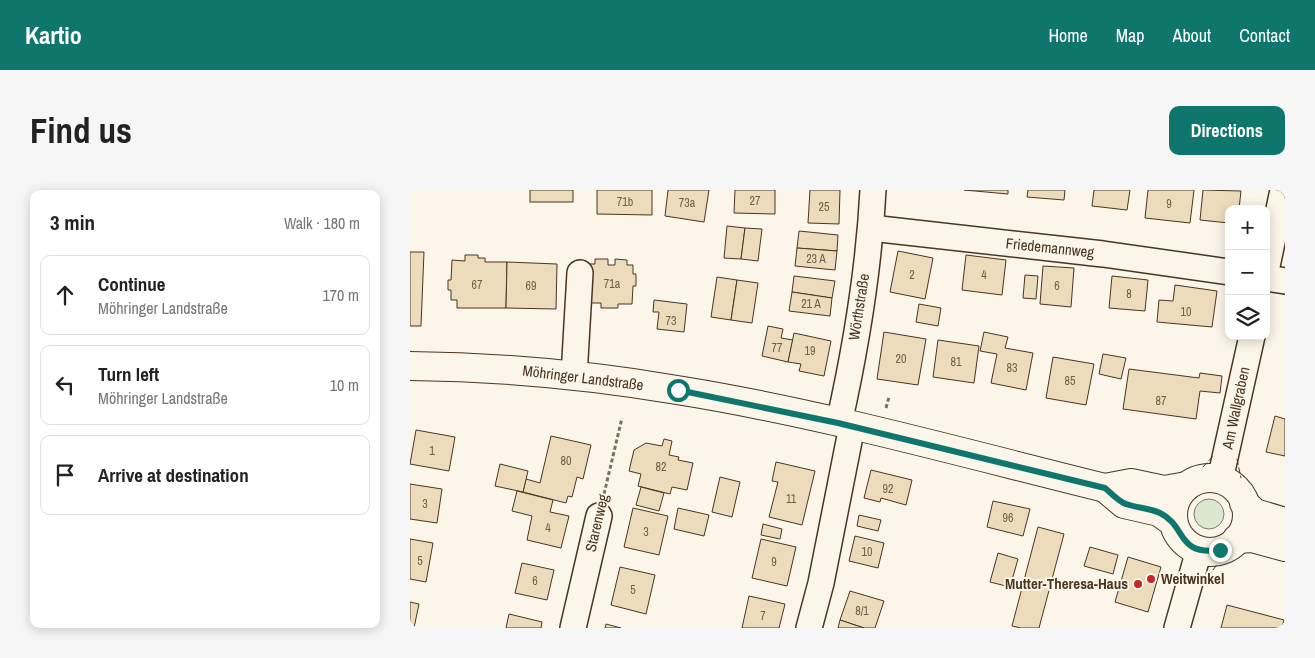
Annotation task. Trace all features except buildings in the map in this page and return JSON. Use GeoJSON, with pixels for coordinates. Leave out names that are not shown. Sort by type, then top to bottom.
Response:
{"type":"FeatureCollection","features":[{"type":"Feature","properties":{"kind":"main road","name":"Möhringer Landstraße"},"geometry":{"type":"LineString","coordinates":[[410,366],[520,370],[678,390],[845,424],[1105,488],[1131,483],[1164,490],[1187,486],[1203,479],[1220,480]]}},
{"type":"Feature","properties":{"kind":"main road"},"geometry":{"type":"LineString","coordinates":[[1220,480],[1239,493],[1255,514],[1285,522]]}},
{"type":"Feature","properties":{"kind":"main road"},"geometry":{"type":"LineString","coordinates":[[1187,486],[1179,495],[1174,506],[1174,522],[1185,542],[1199,550],[1220,550],[1238,539],[1252,538],[1285,547]]}},
{"type":"Feature","properties":{"kind":"main road","name":"Möhringer Landstraße"},"geometry":{"type":"LineString","coordinates":[[1105,488],[1124,504],[1159,512],[1174,522]]}},
{"type":"Feature","properties":{"kind":"main road"},"geometry":{"type":"LineString","coordinates":[[1238,539],[1246,522],[1244,502]]}},
{"type":"Feature","properties":{"kind":"street","name":"Wörthstraße"},"geometry":{"type":"LineString","coordinates":[[809,628],[821,583],[845,424],[847,386],[871,228],[873,190]]}},
{"type":"Feature","properties":{"kind":"street"},"geometry":{"type":"LineString","coordinates":[[1270,251],[1283,190]]}},
{"type":"Feature","properties":{"kind":"street","name":"Friedemannweg"},"geometry":{"type":"LineString","coordinates":[[871,228],[1102,254],[1225,271]]}},
{"type":"Feature","properties":{"kind":"street"},"geometry":{"type":"LineString","coordinates":[[574,376],[580,273]]}},
{"type":"Feature","properties":{"kind":"street"},"geometry":{"type":"LineString","coordinates":[[1270,278],[1285,280]]}},
{"type":"Feature","properties":{"kind":"street","name":"Am Wallgraben"},"geometry":{"type":"LineString","coordinates":[[1220,480],[1251,340]]}},
{"type":"Feature","properties":{"kind":"street","name":"Starenweg"},"geometry":{"type":"LineString","coordinates":[[573,628],[599,516]]}},
{"type":"Feature","properties":{"kind":"street"},"geometry":{"type":"LineString","coordinates":[[1177,628],[1199,550]]}},
{"type":"Feature","properties":{"kind":"path","name":"Starenweg"},"geometry":{"type":"LineString","coordinates":[[599,516],[622,418]]}},
{"type":"Feature","properties":{"kind":"green space"},"geometry":{"type":"Polygon","coordinates":[[[1209,499],[1220,503],[1224,514],[1220,525],[1209,529],[1198,525],[1194,514],[1198,503],[1209,499]]]}},
{"type":"Feature","properties":{"kind":"fence"},"geometry":{"type":"LineString","coordinates":[[1203,467],[1214,455]]}},
{"type":"Feature","properties":{"kind":"fence"},"geometry":{"type":"LineString","coordinates":[[1237,459],[1241,478]]}},
{"type":"Feature","properties":{"kind":"fence"},"geometry":{"type":"LineString","coordinates":[[1208,577],[1218,563]]}},
{"type":"Feature","properties":{"kind":"place","name":"Weitwinkel"},"geometry":{"type":"Point","coordinates":[1151,579]}},
{"type":"Feature","properties":{"kind":"place","name":"Mutter-Theresa-Haus"},"geometry":{"type":"Point","coordinates":[1138,584]}},
{"type":"Feature","properties":{"kind":"route"},"geometry":{"type":"LineString","coordinates":[[678,390],[768,407],[838,423],[1105,488],[1124,504],[1159,512],[1174,522],[1180,536],[1192,547],[1210,552],[1220,550]]}}]}
